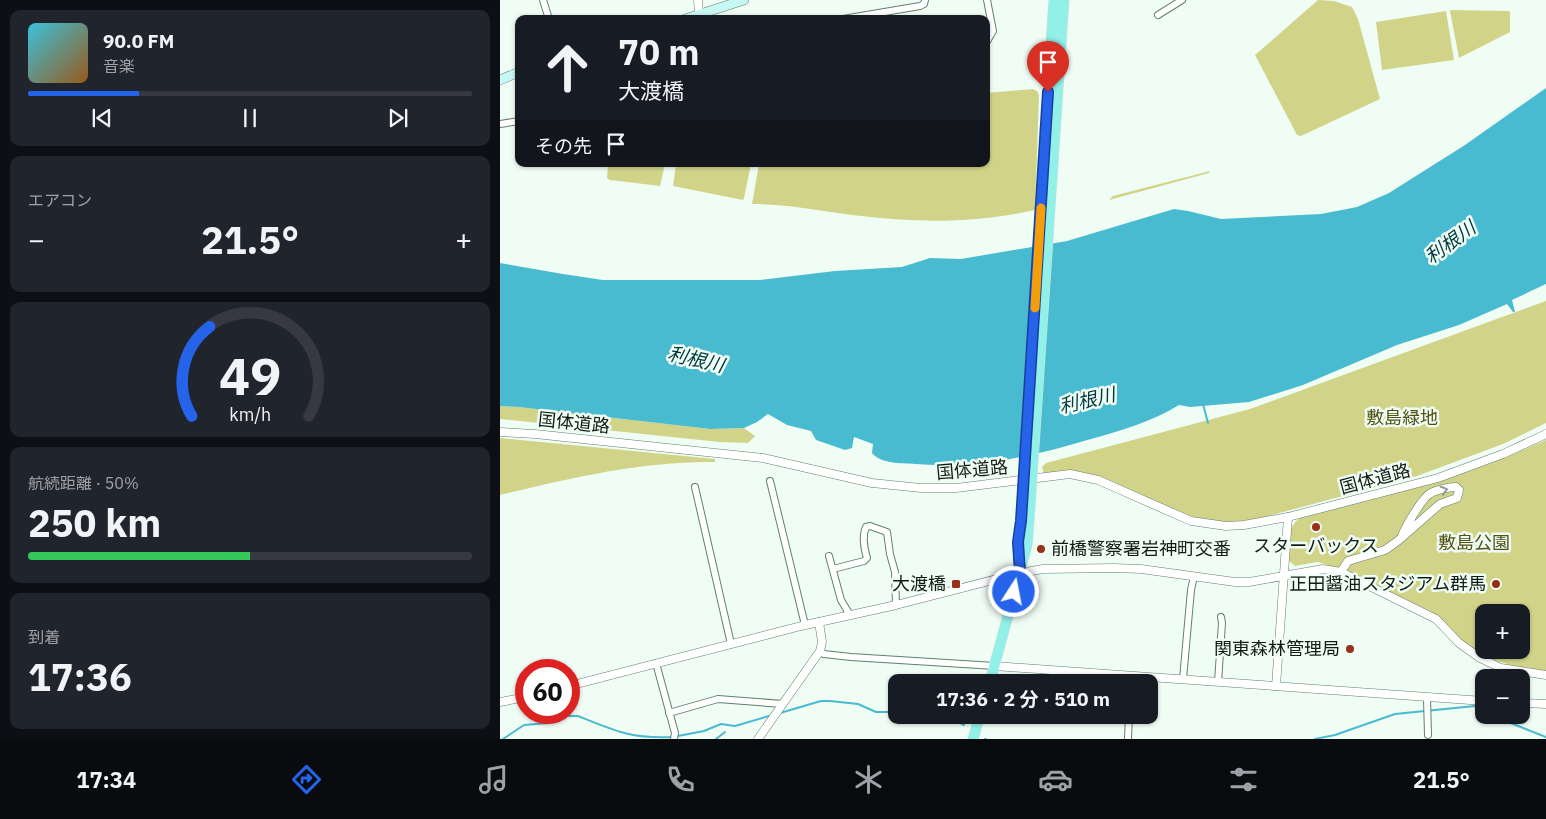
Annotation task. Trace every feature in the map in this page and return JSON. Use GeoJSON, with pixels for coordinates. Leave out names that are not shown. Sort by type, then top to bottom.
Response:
{"type":"FeatureCollection","features":[{"type":"Feature","properties":{"kind":"main road"},"geometry":{"type":"LineString","coordinates":[[702,15],[744,0]]}},
{"type":"Feature","properties":{"kind":"main road"},"geometry":{"type":"LineString","coordinates":[[1054,0],[1058,14]]}},
{"type":"Feature","properties":{"kind":"main road"},"geometry":{"type":"LineString","coordinates":[[992,674],[1027,544],[1025,521],[1058,14],[1064,0]]}},
{"type":"Feature","properties":{"kind":"main road"},"geometry":{"type":"LineString","coordinates":[[500,80],[515,74]]}},
{"type":"Feature","properties":{"kind":"main road"},"geometry":{"type":"LineString","coordinates":[[973,739],[977,724]]}},
{"type":"Feature","properties":{"kind":"street"},"geometry":{"type":"LineString","coordinates":[[543,0],[548,15]]}},
{"type":"Feature","properties":{"kind":"street"},"geometry":{"type":"LineString","coordinates":[[698,0],[699,15]]}},
{"type":"Feature","properties":{"kind":"street"},"geometry":{"type":"LineString","coordinates":[[867,15],[920,6],[924,4],[924,0]]}},
{"type":"Feature","properties":{"kind":"street"},"geometry":{"type":"LineString","coordinates":[[987,0],[990,15]]}},
{"type":"Feature","properties":{"kind":"street"},"geometry":{"type":"LineString","coordinates":[[1158,15],[1182,0]]}},
{"type":"Feature","properties":{"kind":"street"},"geometry":{"type":"LineString","coordinates":[[990,16],[993,31],[990,36]]}},
{"type":"Feature","properties":{"kind":"street"},"geometry":{"type":"LineString","coordinates":[[500,124],[515,122]]}},
{"type":"Feature","properties":{"kind":"street","name":"国体道路"},"geometry":{"type":"LineString","coordinates":[[500,432],[763,458],[854,480],[912,487],[956,488],[1070,474],[1098,480],[1175,515],[1206,524],[1226,526],[1288,518],[1438,478],[1503,454],[1546,434]]}},
{"type":"Feature","properties":{"kind":"street"},"geometry":{"type":"LineString","coordinates":[[770,481],[805,625]]}},
{"type":"Feature","properties":{"kind":"street"},"geometry":{"type":"LineString","coordinates":[[695,486],[731,644]]}},
{"type":"Feature","properties":{"kind":"street"},"geometry":{"type":"LineString","coordinates":[[1342,572],[1348,561],[1385,550],[1399,540],[1440,504],[1457,498],[1459,490],[1456,487],[1452,487],[1429,494],[1404,529],[1402,536]]}},
{"type":"Feature","properties":{"kind":"street"},"geometry":{"type":"LineString","coordinates":[[1276,686],[1288,518]]}},
{"type":"Feature","properties":{"kind":"street"},"geometry":{"type":"LineString","coordinates":[[832,569],[864,561],[867,558],[864,546],[864,530],[866,527],[870,526],[884,530],[888,535],[890,554],[895,572],[896,605]]}},
{"type":"Feature","properties":{"kind":"street"},"geometry":{"type":"LineString","coordinates":[[829,556],[841,600],[850,615]]}},
{"type":"Feature","properties":{"kind":"street"},"geometry":{"type":"LineString","coordinates":[[580,683],[805,625],[896,605],[1020,573],[1043,569],[1114,568],[1142,569],[1235,582],[1249,582],[1323,569],[1342,572],[1436,619],[1459,643],[1480,658],[1501,668],[1546,675]]}},
{"type":"Feature","properties":{"kind":"street"},"geometry":{"type":"LineString","coordinates":[[1183,679],[1190,598],[1194,576]]}},
{"type":"Feature","properties":{"kind":"street"},"geometry":{"type":"LineString","coordinates":[[1218,682],[1221,617]]}},
{"type":"Feature","properties":{"kind":"street"},"geometry":{"type":"LineString","coordinates":[[758,739],[820,651],[822,642],[820,622]]}},
{"type":"Feature","properties":{"kind":"street"},"geometry":{"type":"LineString","coordinates":[[820,651],[824,654],[851,657],[995,666],[1073,674]]}},
{"type":"Feature","properties":{"kind":"street"},"geometry":{"type":"LineString","coordinates":[[656,663],[675,733],[674,739]]}},
{"type":"Feature","properties":{"kind":"street"},"geometry":{"type":"LineString","coordinates":[[1158,679],[1183,679],[1475,701]]}},
{"type":"Feature","properties":{"kind":"street"},"geometry":{"type":"LineString","coordinates":[[1427,698],[1428,735]]}},
{"type":"Feature","properties":{"kind":"street"},"geometry":{"type":"LineString","coordinates":[[500,702],[515,699]]}},
{"type":"Feature","properties":{"kind":"street"},"geometry":{"type":"LineString","coordinates":[[669,713],[718,699],[783,704]]}},
{"type":"Feature","properties":{"kind":"street"},"geometry":{"type":"LineString","coordinates":[[1530,703],[1546,704]]}},
{"type":"Feature","properties":{"kind":"street"},"geometry":{"type":"LineString","coordinates":[[1128,739],[1129,724]]}},
{"type":"Feature","properties":{"kind":"green space"},"geometry":{"type":"Polygon","coordinates":[[[1318,0],[1334,1],[1352,7],[1358,19],[1380,99],[1301,136],[1297,135],[1255,55],[1318,0]]]}},
{"type":"Feature","properties":{"kind":"green space"},"geometry":{"type":"Polygon","coordinates":[[[1451,10],[1509,11],[1510,32],[1459,58],[1451,10]]]}},
{"type":"Feature","properties":{"kind":"green space"},"geometry":{"type":"Polygon","coordinates":[[[1446,11],[1454,60],[1382,70],[1376,22],[1446,11]]]}},
{"type":"Feature","properties":{"kind":"green space"},"geometry":{"type":"Polygon","coordinates":[[[1033,89],[1039,95],[1035,210],[991,217],[927,221],[752,204],[758,167],[990,167],[990,93],[1033,89]]]}},
{"type":"Feature","properties":{"kind":"green space"},"geometry":{"type":"Polygon","coordinates":[[[608,167],[664,167],[660,186],[610,180],[607,178],[608,167]]]}},
{"type":"Feature","properties":{"kind":"green space"},"geometry":{"type":"Polygon","coordinates":[[[676,167],[750,167],[743,200],[673,186],[676,167]]]}},
{"type":"Feature","properties":{"kind":"green space"},"geometry":{"type":"Polygon","coordinates":[[[1210,171],[1209,173],[1109,200],[1113,196],[1210,171]]]}},
{"type":"Feature","properties":{"kind":"green space","name":"敷島緑地"},"geometry":{"type":"Polygon","coordinates":[[[1546,301],[1546,423],[1503,444],[1417,476],[1261,518],[1236,522],[1211,521],[1193,517],[1089,474],[1076,471],[1044,474],[1042,467],[1046,463],[1250,409],[1546,301]]]}},
{"type":"Feature","properties":{"kind":"green space"},"geometry":{"type":"Polygon","coordinates":[[[500,406],[710,429],[744,428],[755,436],[748,443],[719,442],[500,419],[500,406]]]}},
{"type":"Feature","properties":{"kind":"green space"},"geometry":{"type":"Polygon","coordinates":[[[500,438],[715,459],[715,462],[661,464],[607,472],[500,495],[500,438]]]}},
{"type":"Feature","properties":{"kind":"green space","name":"敷島公園"},"geometry":{"type":"Polygon","coordinates":[[[1546,440],[1546,672],[1522,669],[1492,659],[1530,659],[1530,604],[1475,604],[1475,650],[1458,638],[1430,611],[1351,574],[1322,563],[1317,562],[1295,566],[1288,560],[1290,531],[1300,518],[1444,479],[1504,458],[1546,440]]]}},
{"type":"Feature","properties":{"kind":"water","name":"利根川"},"geometry":{"type":"Polygon","coordinates":[[[1546,88],[1546,284],[1512,300],[1515,312],[1507,304],[1459,325],[1397,345],[1303,385],[1249,402],[1190,407],[1179,405],[1136,425],[1103,436],[1025,456],[960,465],[886,461],[872,453],[873,444],[854,437],[852,448],[845,450],[816,440],[811,431],[787,425],[768,414],[744,428],[710,429],[500,406],[500,263],[603,280],[760,280],[835,271],[902,267],[930,258],[961,259],[1067,241],[1174,209],[1221,219],[1321,214],[1357,207],[1389,193],[1465,145],[1546,88]]]}},
{"type":"Feature","properties":{"kind":"waterway"},"geometry":{"type":"LineString","coordinates":[[1203,404],[1208,423]]}},
{"type":"Feature","properties":{"kind":"waterway"},"geometry":{"type":"LineString","coordinates":[[780,713],[821,701],[858,704],[876,712],[888,712]]}},
{"type":"Feature","properties":{"kind":"waterway"},"geometry":{"type":"LineString","coordinates":[[1315,739],[1335,735],[1395,714],[1475,706]]}},
{"type":"Feature","properties":{"kind":"waterway"},"geometry":{"type":"LineString","coordinates":[[503,739],[524,725],[549,723],[558,721],[566,716],[578,716],[624,733],[646,737],[673,737]]}},
{"type":"Feature","properties":{"kind":"waterway"},"geometry":{"type":"LineString","coordinates":[[678,736],[704,731],[721,724],[735,726],[769,716]]}},
{"type":"Feature","properties":{"kind":"waterway"},"geometry":{"type":"LineString","coordinates":[[1513,724],[1546,737]]}},
{"type":"Feature","properties":{"kind":"waterway"},"geometry":{"type":"LineString","coordinates":[[716,739],[725,732]]}},
{"type":"Feature","properties":{"kind":"slow traffic"},"geometry":{"type":"LineString","coordinates":[[1035,308],[1041,208]]}},
{"type":"Feature","properties":{"kind":"place","name":"スターバックス"},"geometry":{"type":"Point","coordinates":[1316,527]}},
{"type":"Feature","properties":{"kind":"place","name":"前橋警察署岩神町交番"},"geometry":{"type":"Point","coordinates":[1041,549]}},
{"type":"Feature","properties":{"kind":"place","name":"大渡橋"},"geometry":{"type":"Point","coordinates":[956,584]}},
{"type":"Feature","properties":{"kind":"place","name":"正田醤油スタジアム群馬"},"geometry":{"type":"Point","coordinates":[1496,584]}},
{"type":"Feature","properties":{"kind":"place","name":"関東森林管理局"},"geometry":{"type":"Point","coordinates":[1350,649]}},
{"type":"Feature","properties":{"kind":"route"},"geometry":{"type":"LineString","coordinates":[[1014,592],[1020,573],[1018,542],[1021,521],[1048,92]]}}]}
